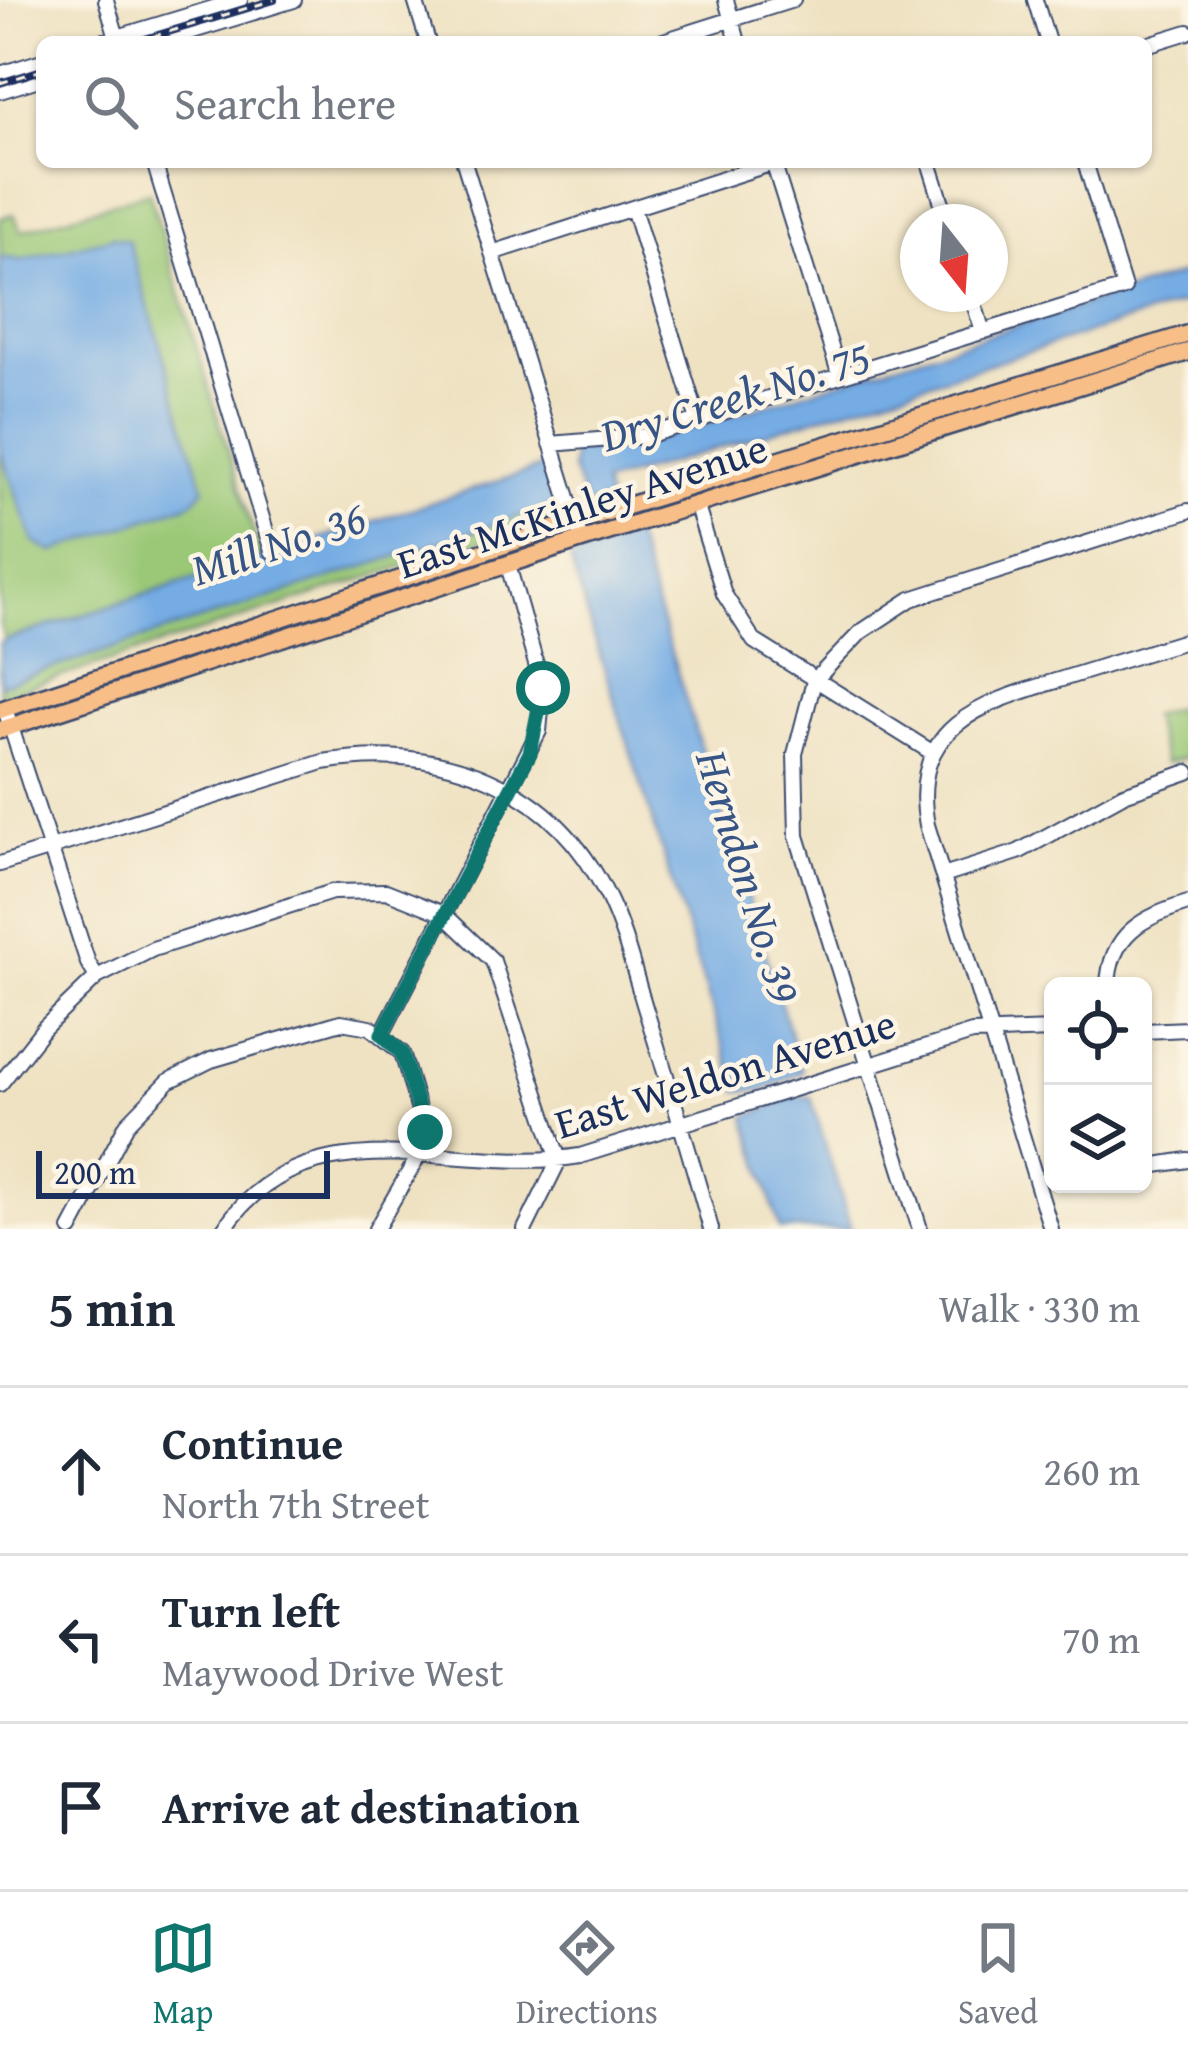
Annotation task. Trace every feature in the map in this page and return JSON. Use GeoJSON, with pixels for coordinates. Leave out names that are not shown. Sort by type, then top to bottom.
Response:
{"type":"FeatureCollection","features":[{"type":"Feature","properties":{"kind":"main road","name":"East McKinley Avenue"},"geometry":{"type":"LineString","coordinates":[[2,709],[575,522],[1188,334]]}},
{"type":"Feature","properties":{"kind":"main road","name":"East McKinley Avenue"},"geometry":{"type":"LineString","coordinates":[[5,729],[582,540],[1188,352]]}},
{"type":"Feature","properties":{"kind":"main road"},"geometry":{"type":"LineString","coordinates":[[697,504],[706,491],[778,468],[811,449]]}},
{"type":"Feature","properties":{"kind":"main road"},"geometry":{"type":"LineString","coordinates":[[341,621],[369,603],[414,587],[421,574]]}},
{"type":"Feature","properties":{"kind":"street"},"geometry":{"type":"LineString","coordinates":[[106,0],[116,36]]}},
{"type":"Feature","properties":{"kind":"street"},"geometry":{"type":"LineString","coordinates":[[126,36],[240,0]]}},
{"type":"Feature","properties":{"kind":"street"},"geometry":{"type":"LineString","coordinates":[[177,36],[294,0]]}},
{"type":"Feature","properties":{"kind":"street"},"geometry":{"type":"LineString","coordinates":[[415,0],[426,36]]}},
{"type":"Feature","properties":{"kind":"street"},"geometry":{"type":"LineString","coordinates":[[726,0],[736,36]]}},
{"type":"Feature","properties":{"kind":"street"},"geometry":{"type":"LineString","coordinates":[[680,36],[793,0]]}},
{"type":"Feature","properties":{"kind":"street"},"geometry":{"type":"LineString","coordinates":[[1035,0],[1046,36]]}},
{"type":"Feature","properties":{"kind":"street"},"geometry":{"type":"LineString","coordinates":[[1152,43],[1188,32]]}},
{"type":"Feature","properties":{"kind":"street"},"geometry":{"type":"LineString","coordinates":[[0,74],[36,63]]}},
{"type":"Feature","properties":{"kind":"street"},"geometry":{"type":"LineString","coordinates":[[0,91],[36,81]]}},
{"type":"Feature","properties":{"kind":"street"},"geometry":{"type":"LineString","coordinates":[[156,168],[272,551]]}},
{"type":"Feature","properties":{"kind":"street"},"geometry":{"type":"LineString","coordinates":[[466,168],[582,540]]}},
{"type":"Feature","properties":{"kind":"street"},"geometry":{"type":"LineString","coordinates":[[492,253],[756,168]]}},
{"type":"Feature","properties":{"kind":"street"},"geometry":{"type":"LineString","coordinates":[[776,168],[840,376]]}},
{"type":"Feature","properties":{"kind":"street"},"geometry":{"type":"LineString","coordinates":[[931,168],[942,204]]}},
{"type":"Feature","properties":{"kind":"street"},"geometry":{"type":"LineString","coordinates":[[551,444],[646,436],[1124,288],[1087,168]]}},
{"type":"Feature","properties":{"kind":"street"},"geometry":{"type":"LineString","coordinates":[[633,208],[698,421]]}},
{"type":"Feature","properties":{"kind":"street"},"geometry":{"type":"LineString","coordinates":[[977,312],[983,332]]}},
{"type":"Feature","properties":{"kind":"street"},"geometry":{"type":"LineString","coordinates":[[697,504],[736,621],[754,641],[934,753]]}},
{"type":"Feature","properties":{"kind":"street"},"geometry":{"type":"LineString","coordinates":[[920,1229],[796,836],[795,754],[814,681],[861,632],[910,599],[1188,511]]}},
{"type":"Feature","properties":{"kind":"street"},"geometry":{"type":"LineString","coordinates":[[382,1034],[513,788],[538,731],[543,688],[508,565]]}},
{"type":"Feature","properties":{"kind":"street"},"geometry":{"type":"LineString","coordinates":[[1044,1178],[990,1030],[924,808],[934,753],[956,724],[990,701],[1188,640]]}},
{"type":"Feature","properties":{"kind":"street"},"geometry":{"type":"LineString","coordinates":[[2,709],[5,729],[97,977]]}},
{"type":"Feature","properties":{"kind":"street"},"geometry":{"type":"LineString","coordinates":[[0,864],[323,762],[360,756],[424,758],[513,788],[577,846],[608,896],[711,1229]]}},
{"type":"Feature","properties":{"kind":"street"},"geometry":{"type":"LineString","coordinates":[[943,876],[1018,852],[1124,794],[1188,772]]}},
{"type":"Feature","properties":{"kind":"street"},"geometry":{"type":"LineString","coordinates":[[0,1084],[44,1028],[97,977],[153,949],[332,892],[386,891],[444,914],[481,944],[502,981],[559,1160],[525,1229]]}},
{"type":"Feature","properties":{"kind":"street"},"geometry":{"type":"LineString","coordinates":[[1109,977],[1112,958],[1129,930],[1154,914],[1188,903]]}},
{"type":"Feature","properties":{"kind":"street"},"geometry":{"type":"LineString","coordinates":[[71,1229],[127,1124],[169,1081],[211,1060],[327,1023],[356,1024],[382,1034],[402,1053],[425,1132],[418,1155],[376,1229]]}},
{"type":"Feature","properties":{"kind":"street"},"geometry":{"type":"LineString","coordinates":[[1152,1031],[1188,1029]]}},
{"type":"Feature","properties":{"kind":"street","name":"East Weldon Avenue"},"geometry":{"type":"LineString","coordinates":[[224,1229],[262,1186],[314,1160],[339,1154],[559,1160],[990,1030],[1044,1030]]}},
{"type":"Feature","properties":{"kind":"street"},"geometry":{"type":"LineString","coordinates":[[1152,1166],[1188,1160]]}},
{"type":"Feature","properties":{"kind":"street"},"geometry":{"type":"LineString","coordinates":[[1046,1193],[1051,1229]]}},
{"type":"Feature","properties":{"kind":"green space"},"geometry":{"type":"Polygon","coordinates":[[[149,192],[261,557],[5,640],[0,625],[0,218],[14,214],[21,231],[149,192]]]}},
{"type":"Feature","properties":{"kind":"green space"},"geometry":{"type":"Polygon","coordinates":[[[557,502],[554,518],[0,696],[0,685],[557,502]]]}},
{"type":"Feature","properties":{"kind":"green space"},"geometry":{"type":"Polygon","coordinates":[[[1177,708],[1188,757],[1165,764],[1151,716],[1177,708]]]}},
{"type":"Feature","properties":{"kind":"water"},"geometry":{"type":"Polygon","coordinates":[[[113,237],[128,240],[204,489],[191,503],[53,552],[34,542],[0,451],[0,257],[22,260],[113,237]]]}},
{"type":"Feature","properties":{"kind":"water"},"geometry":{"type":"Polygon","coordinates":[[[1188,272],[1188,302],[603,484],[608,500],[587,506],[572,470],[573,451],[645,443],[1188,272]]]}},
{"type":"Feature","properties":{"kind":"water"},"geometry":{"type":"Polygon","coordinates":[[[548,465],[557,502],[551,506],[0,685],[0,642],[548,465]]]}},
{"type":"Feature","properties":{"kind":"water"},"geometry":{"type":"Polygon","coordinates":[[[634,534],[802,1071],[763,1090],[738,1091],[570,560],[634,534]]]}},
{"type":"Feature","properties":{"kind":"water"},"geometry":{"type":"Polygon","coordinates":[[[793,1097],[811,1097],[851,1229],[780,1229],[746,1117],[793,1097]]]}},
{"type":"Feature","properties":{"kind":"railway"},"geometry":{"type":"LineString","coordinates":[[155,36],[274,0]]}},
{"type":"Feature","properties":{"kind":"railway"},"geometry":{"type":"LineString","coordinates":[[0,83],[36,72]]}},
{"type":"Feature","properties":{"kind":"route"},"geometry":{"type":"LineString","coordinates":[[425,1132],[402,1053],[382,1034],[530,753],[543,710],[543,688]]}},
{"type":"Feature","properties":{"kind":"water label","name":"Dry Creek No. 75"},"geometry":{"type":"Point","coordinates":[735,396]}},
{"type":"Feature","properties":{"kind":"water label","name":"Mill No. 36"},"geometry":{"type":"Point","coordinates":[278,543]}},
{"type":"Feature","properties":{"kind":"water label","name":"Herndon No. 39"},"geometry":{"type":"Point","coordinates":[749,876]}}]}
